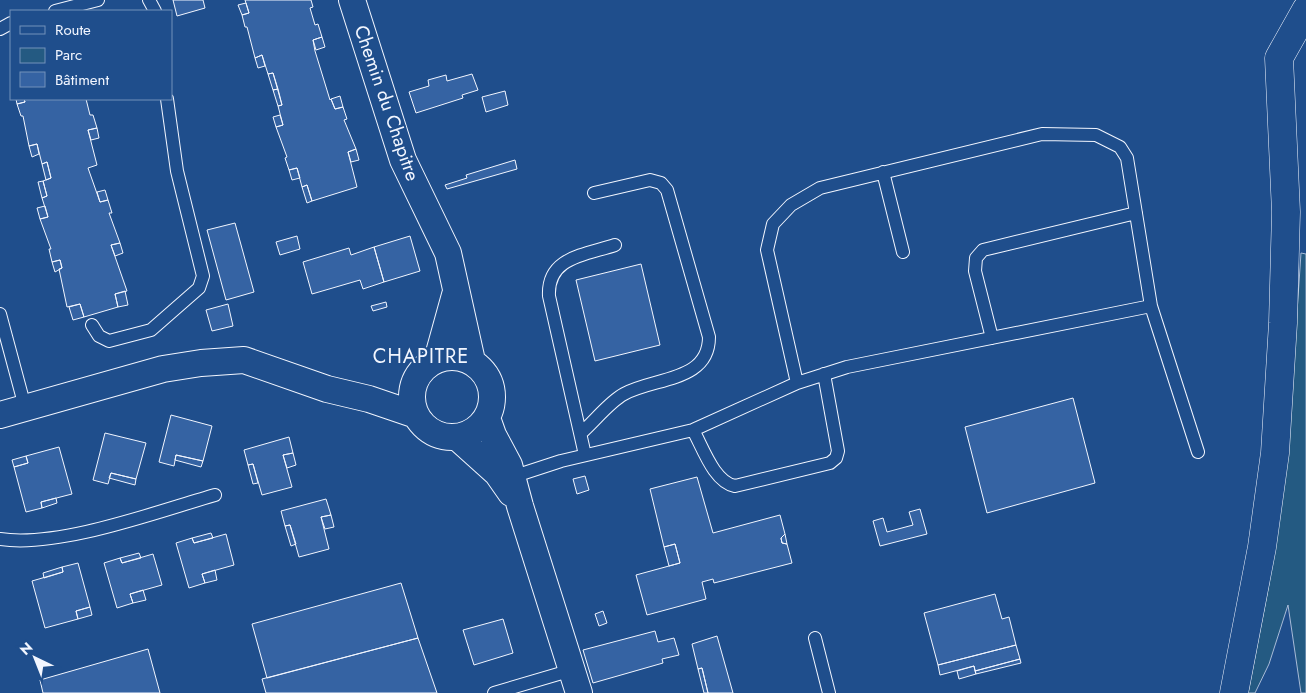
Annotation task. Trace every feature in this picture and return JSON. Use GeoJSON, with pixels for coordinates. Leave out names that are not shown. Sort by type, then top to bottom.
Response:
{"type":"FeatureCollection","features":[{"type":"Feature","properties":{"kind":"highway"},"geometry":{"type":"LineString","coordinates":[[1234,693],[1260,557],[1276,454],[1284,323],[1286,212],[1279,58],[1306,10]]}},
{"type":"Feature","properties":{"kind":"street","name":"Chemin du Chapitre"},"geometry":{"type":"LineString","coordinates":[[352,0],[403,160],[448,253],[472,361]]}},
{"type":"Feature","properties":{"kind":"street","name":"Chemin du Chapitre"},"geometry":{"type":"LineString","coordinates":[[437,360],[457,290]]}},
{"type":"Feature","properties":{"kind":"street"},"geometry":{"type":"LineString","coordinates":[[461,357],[472,361],[482,369],[490,380],[493,393],[492,406],[487,418],[479,427],[468,434],[457,437],[444,437],[433,432],[423,425],[412,403],[412,390],[416,379],[425,367],[437,360],[461,357]]}},
{"type":"Feature","properties":{"kind":"street"},"geometry":{"type":"LineString","coordinates":[[0,415],[163,369],[201,363],[244,360],[327,389],[369,399],[416,414]]}},
{"type":"Feature","properties":{"kind":"street"},"geometry":{"type":"LineString","coordinates":[[369,399],[416,379]]}},
{"type":"Feature","properties":{"kind":"street"},"geometry":{"type":"LineString","coordinates":[[487,418],[493,435],[509,465],[575,682]]}},
{"type":"Feature","properties":{"kind":"street"},"geometry":{"type":"LineString","coordinates":[[457,437],[497,474],[520,506]]}},
{"type":"Feature","properties":{"kind":"lane"},"geometry":{"type":"LineString","coordinates":[[59,10],[98,0]]}},
{"type":"Feature","properties":{"kind":"lane"},"geometry":{"type":"LineString","coordinates":[[92,325],[100,336],[109,341],[151,330],[199,288],[203,276],[177,171],[167,100]]}},
{"type":"Feature","properties":{"kind":"lane"},"geometry":{"type":"LineString","coordinates":[[797,383],[767,250],[773,224],[791,205],[820,188],[1042,134],[1096,135],[1120,147],[1127,158],[1151,306],[1198,452]]}},
{"type":"Feature","properties":{"kind":"lane"},"geometry":{"type":"LineString","coordinates":[[883,172],[903,252]]}},
{"type":"Feature","properties":{"kind":"lane"},"geometry":{"type":"LineString","coordinates":[[580,433],[622,395],[640,386],[689,372],[702,363],[709,351],[709,337],[667,190],[661,183],[650,180],[594,193]]}},
{"type":"Feature","properties":{"kind":"lane"},"geometry":{"type":"LineString","coordinates":[[992,338],[975,271],[976,258],[982,250],[1136,213]]}},
{"type":"Feature","properties":{"kind":"lane"},"geometry":{"type":"LineString","coordinates":[[586,455],[549,296],[548,281],[554,270],[561,263],[614,245]]}},
{"type":"Feature","properties":{"kind":"lane"},"geometry":{"type":"LineString","coordinates":[[512,477],[586,455],[693,430],[751,406],[797,383],[847,367],[1151,306]]}},
{"type":"Feature","properties":{"kind":"lane"},"geometry":{"type":"LineString","coordinates":[[0,314],[25,407]]}},
{"type":"Feature","properties":{"kind":"lane"},"geometry":{"type":"LineString","coordinates":[[693,430],[718,475],[726,484],[735,486],[830,463],[836,458],[838,451],[824,374]]}},
{"type":"Feature","properties":{"kind":"lane"},"geometry":{"type":"LineString","coordinates":[[0,540],[10,541],[53,537],[103,528],[214,495]]}},
{"type":"Feature","properties":{"kind":"lane"},"geometry":{"type":"LineString","coordinates":[[815,638],[829,693]]}},
{"type":"Feature","properties":{"kind":"lane"},"geometry":{"type":"LineString","coordinates":[[494,693],[575,682]]}},
{"type":"Feature","properties":{"kind":"green space"},"geometry":{"type":"Polygon","coordinates":[[[1301,253],[1306,254],[1306,693],[1301,693],[1288,605],[1269,664],[1255,693],[1248,693],[1269,584],[1288,446],[1301,253]]]}},
{"type":"Feature","properties":{"kind":"building"},"geometry":{"type":"Polygon","coordinates":[[[173,0],[203,0],[205,8],[177,16],[173,0]]]}},
{"type":"Feature","properties":{"kind":"building"},"geometry":{"type":"Polygon","coordinates":[[[245,0],[311,0],[313,7],[310,8],[315,25],[318,24],[322,37],[313,40],[315,51],[330,100],[335,109],[343,107],[347,119],[344,120],[356,149],[348,152],[357,187],[312,201],[307,185],[302,187],[297,168],[289,170],[285,158],[287,157],[276,127],[283,125],[278,106],[282,105],[273,73],[268,74],[262,55],[255,58],[242,15],[249,13],[245,0]]]}},
{"type":"Feature","properties":{"kind":"building"},"geometry":{"type":"Polygon","coordinates":[[[246,3],[249,13],[242,15],[238,5],[246,3]]]}},
{"type":"Feature","properties":{"kind":"building"},"geometry":{"type":"Polygon","coordinates":[[[322,37],[325,47],[316,50],[313,40],[322,37]]]}},
{"type":"Feature","properties":{"kind":"building"},"geometry":{"type":"Polygon","coordinates":[[[262,55],[265,66],[258,68],[255,58],[262,55]]]}},
{"type":"Feature","properties":{"kind":"building"},"geometry":{"type":"Polygon","coordinates":[[[273,73],[278,89],[273,90],[268,74],[273,73]]]}},
{"type":"Feature","properties":{"kind":"building"},"geometry":{"type":"Polygon","coordinates":[[[472,74],[478,90],[462,95],[463,98],[416,113],[409,92],[429,86],[428,80],[446,75],[447,81],[472,74]]]}},
{"type":"Feature","properties":{"kind":"building"},"geometry":{"type":"Polygon","coordinates":[[[278,89],[282,105],[278,106],[273,90],[278,89]]]}},
{"type":"Feature","properties":{"kind":"building"},"geometry":{"type":"Polygon","coordinates":[[[505,91],[508,105],[486,112],[482,97],[505,91]]]}},
{"type":"Feature","properties":{"kind":"building"},"geometry":{"type":"Polygon","coordinates":[[[340,96],[343,107],[335,109],[331,99],[340,96]]]}},
{"type":"Feature","properties":{"kind":"building"},"geometry":{"type":"Polygon","coordinates":[[[16,100],[24,100],[25,102],[17,104],[16,100]]]}},
{"type":"Feature","properties":{"kind":"building"},"geometry":{"type":"Polygon","coordinates":[[[24,100],[86,100],[90,115],[93,115],[97,128],[88,130],[97,165],[88,168],[100,202],[108,200],[112,213],[109,213],[120,243],[111,245],[127,291],[115,294],[118,307],[84,317],[80,304],[67,307],[59,269],[62,268],[60,260],[52,262],[49,249],[51,249],[40,219],[48,217],[42,198],[47,196],[43,181],[51,178],[47,162],[42,164],[37,144],[29,146],[23,116],[21,116],[17,104],[25,102],[24,100]]]}},
{"type":"Feature","properties":{"kind":"building"},"geometry":{"type":"Polygon","coordinates":[[[280,115],[283,125],[276,127],[273,117],[280,115]]]}},
{"type":"Feature","properties":{"kind":"building"},"geometry":{"type":"Polygon","coordinates":[[[97,128],[99,138],[91,140],[88,130],[97,128]]]}},
{"type":"Feature","properties":{"kind":"building"},"geometry":{"type":"Polygon","coordinates":[[[37,144],[39,154],[32,157],[29,146],[37,144]]]}},
{"type":"Feature","properties":{"kind":"building"},"geometry":{"type":"Polygon","coordinates":[[[356,149],[359,160],[351,162],[348,152],[356,149]]]}},
{"type":"Feature","properties":{"kind":"building"},"geometry":{"type":"Polygon","coordinates":[[[515,160],[517,169],[447,189],[445,185],[467,178],[466,175],[515,160]]]}},
{"type":"Feature","properties":{"kind":"building"},"geometry":{"type":"Polygon","coordinates":[[[47,162],[51,178],[46,180],[42,164],[47,162]]]}},
{"type":"Feature","properties":{"kind":"building"},"geometry":{"type":"Polygon","coordinates":[[[297,168],[300,178],[292,180],[289,170],[297,168]]]}},
{"type":"Feature","properties":{"kind":"building"},"geometry":{"type":"Polygon","coordinates":[[[43,181],[47,196],[42,198],[38,182],[43,181]]]}},
{"type":"Feature","properties":{"kind":"building"},"geometry":{"type":"Polygon","coordinates":[[[307,185],[312,201],[307,203],[302,187],[307,185]]]}},
{"type":"Feature","properties":{"kind":"building"},"geometry":{"type":"Polygon","coordinates":[[[105,190],[108,200],[100,202],[97,192],[105,190]]]}},
{"type":"Feature","properties":{"kind":"building"},"geometry":{"type":"Polygon","coordinates":[[[45,206],[48,217],[40,219],[37,208],[45,206]]]}},
{"type":"Feature","properties":{"kind":"building"},"geometry":{"type":"Polygon","coordinates":[[[235,223],[254,292],[226,300],[207,230],[235,223]]]}},
{"type":"Feature","properties":{"kind":"building"},"geometry":{"type":"Polygon","coordinates":[[[297,236],[300,249],[280,255],[276,242],[297,236]]]}},
{"type":"Feature","properties":{"kind":"building"},"geometry":{"type":"Polygon","coordinates":[[[410,236],[420,271],[384,282],[374,247],[410,236]]]}},
{"type":"Feature","properties":{"kind":"building"},"geometry":{"type":"Polygon","coordinates":[[[120,243],[123,253],[115,256],[111,245],[120,243]]]}},
{"type":"Feature","properties":{"kind":"building"},"geometry":{"type":"Polygon","coordinates":[[[374,247],[384,282],[363,289],[360,280],[312,294],[303,262],[349,248],[351,255],[374,247]]]}},
{"type":"Feature","properties":{"kind":"building"},"geometry":{"type":"Polygon","coordinates":[[[60,260],[62,268],[55,272],[52,262],[60,260]]]}},
{"type":"Feature","properties":{"kind":"building"},"geometry":{"type":"Polygon","coordinates":[[[641,264],[660,345],[595,361],[576,280],[641,264]]]}},
{"type":"Feature","properties":{"kind":"building"},"geometry":{"type":"Polygon","coordinates":[[[125,291],[128,305],[118,307],[115,294],[125,291]]]}},
{"type":"Feature","properties":{"kind":"building"},"geometry":{"type":"Polygon","coordinates":[[[386,302],[387,307],[373,311],[371,306],[386,302]]]}},
{"type":"Feature","properties":{"kind":"building"},"geometry":{"type":"Polygon","coordinates":[[[80,304],[84,317],[73,320],[69,307],[80,304]]]}},
{"type":"Feature","properties":{"kind":"building"},"geometry":{"type":"Polygon","coordinates":[[[228,304],[233,326],[212,331],[206,310],[228,304]]]}},
{"type":"Feature","properties":{"kind":"building"},"geometry":{"type":"Polygon","coordinates":[[[1073,398],[1095,483],[987,513],[965,427],[1073,398]]]}},
{"type":"Feature","properties":{"kind":"building"},"geometry":{"type":"Polygon","coordinates":[[[171,415],[212,426],[203,461],[176,455],[174,466],[159,462],[171,415]]]}},
{"type":"Feature","properties":{"kind":"building"},"geometry":{"type":"Polygon","coordinates":[[[105,433],[146,443],[136,479],[111,473],[108,484],[93,480],[105,433]]]}},
{"type":"Feature","properties":{"kind":"building"},"geometry":{"type":"Polygon","coordinates":[[[289,437],[293,453],[283,455],[292,487],[262,495],[253,464],[248,465],[244,450],[289,437]]]}},
{"type":"Feature","properties":{"kind":"building"},"geometry":{"type":"Polygon","coordinates":[[[59,447],[72,494],[41,502],[42,508],[26,512],[14,467],[28,463],[26,456],[59,447]]]}},
{"type":"Feature","properties":{"kind":"building"},"geometry":{"type":"Polygon","coordinates":[[[293,453],[296,465],[287,468],[283,455],[293,453]]]}},
{"type":"Feature","properties":{"kind":"building"},"geometry":{"type":"Polygon","coordinates":[[[176,455],[203,461],[201,467],[175,460],[176,455]]]}},
{"type":"Feature","properties":{"kind":"building"},"geometry":{"type":"Polygon","coordinates":[[[26,456],[28,463],[14,467],[12,460],[26,456]]]}},
{"type":"Feature","properties":{"kind":"building"},"geometry":{"type":"Polygon","coordinates":[[[253,464],[258,483],[253,484],[248,465],[253,464]]]}},
{"type":"Feature","properties":{"kind":"building"},"geometry":{"type":"Polygon","coordinates":[[[111,473],[136,479],[135,485],[109,478],[111,473]]]}},
{"type":"Feature","properties":{"kind":"building"},"geometry":{"type":"Polygon","coordinates":[[[585,476],[589,490],[577,494],[573,479],[585,476]]]}},
{"type":"Feature","properties":{"kind":"building"},"geometry":{"type":"Polygon","coordinates":[[[697,477],[713,533],[780,515],[785,534],[781,538],[782,543],[787,544],[792,563],[714,583],[713,579],[702,582],[706,599],[647,615],[636,575],[680,563],[675,544],[664,547],[650,489],[697,477]]]}},
{"type":"Feature","properties":{"kind":"building"},"geometry":{"type":"Polygon","coordinates":[[[56,498],[57,503],[42,508],[41,502],[56,498]]]}},
{"type":"Feature","properties":{"kind":"building"},"geometry":{"type":"Polygon","coordinates":[[[326,499],[331,515],[321,517],[329,549],[299,557],[290,525],[285,526],[281,511],[326,499]]]}},
{"type":"Feature","properties":{"kind":"building"},"geometry":{"type":"Polygon","coordinates":[[[920,509],[927,534],[880,546],[873,521],[883,518],[887,532],[913,525],[909,512],[920,509]]]}},
{"type":"Feature","properties":{"kind":"building"},"geometry":{"type":"Polygon","coordinates":[[[331,515],[334,527],[325,529],[321,517],[331,515]]]}},
{"type":"Feature","properties":{"kind":"building"},"geometry":{"type":"Polygon","coordinates":[[[290,525],[296,544],[291,546],[285,526],[290,525]]]}},
{"type":"Feature","properties":{"kind":"building"},"geometry":{"type":"Polygon","coordinates":[[[211,533],[213,538],[194,543],[192,538],[211,533]]]}},
{"type":"Feature","properties":{"kind":"building"},"geometry":{"type":"Polygon","coordinates":[[[226,534],[234,565],[202,574],[205,583],[189,588],[176,543],[192,538],[194,543],[226,534]]]}},
{"type":"Feature","properties":{"kind":"building"},"geometry":{"type":"Polygon","coordinates":[[[785,534],[787,544],[782,543],[781,538],[785,534]]]}},
{"type":"Feature","properties":{"kind":"building"},"geometry":{"type":"Polygon","coordinates":[[[675,544],[680,563],[669,566],[664,547],[675,544]]]}},
{"type":"Feature","properties":{"kind":"building"},"geometry":{"type":"Polygon","coordinates":[[[139,553],[141,558],[122,563],[120,558],[139,553]]]}},
{"type":"Feature","properties":{"kind":"building"},"geometry":{"type":"Polygon","coordinates":[[[153,554],[162,585],[130,594],[133,603],[117,608],[104,563],[120,558],[122,563],[153,554]]]}},
{"type":"Feature","properties":{"kind":"building"},"geometry":{"type":"Polygon","coordinates":[[[78,563],[90,607],[76,611],[78,619],[45,628],[32,581],[63,572],[62,567],[78,563]]]}},
{"type":"Feature","properties":{"kind":"building"},"geometry":{"type":"Polygon","coordinates":[[[62,567],[63,572],[44,578],[43,573],[62,567]]]}},
{"type":"Feature","properties":{"kind":"building"},"geometry":{"type":"Polygon","coordinates":[[[215,570],[217,580],[205,583],[202,574],[215,570]]]}},
{"type":"Feature","properties":{"kind":"building"},"geometry":{"type":"Polygon","coordinates":[[[401,583],[418,638],[267,678],[252,624],[401,583]]]}},
{"type":"Feature","properties":{"kind":"building"},"geometry":{"type":"Polygon","coordinates":[[[143,590],[146,600],[133,603],[130,594],[143,590]]]}},
{"type":"Feature","properties":{"kind":"building"},"geometry":{"type":"Polygon","coordinates":[[[995,594],[1002,619],[1009,617],[1016,645],[938,665],[924,613],[995,594]]]}},
{"type":"Feature","properties":{"kind":"building"},"geometry":{"type":"Polygon","coordinates":[[[90,607],[92,615],[78,619],[76,611],[90,607]]]}},
{"type":"Feature","properties":{"kind":"building"},"geometry":{"type":"Polygon","coordinates":[[[603,611],[607,623],[599,626],[595,614],[603,611]]]}},
{"type":"Feature","properties":{"kind":"building"},"geometry":{"type":"Polygon","coordinates":[[[503,619],[513,653],[474,665],[463,630],[503,619]]]}},
{"type":"Feature","properties":{"kind":"building"},"geometry":{"type":"Polygon","coordinates":[[[655,631],[658,642],[674,638],[679,655],[662,659],[663,663],[593,683],[583,650],[655,631]]]}},
{"type":"Feature","properties":{"kind":"building"},"geometry":{"type":"Polygon","coordinates":[[[717,636],[733,693],[708,693],[702,668],[698,669],[692,644],[717,636]]]}},
{"type":"Feature","properties":{"kind":"building"},"geometry":{"type":"Polygon","coordinates":[[[418,638],[437,693],[266,693],[262,679],[418,638]]]}},
{"type":"Feature","properties":{"kind":"building"},"geometry":{"type":"Polygon","coordinates":[[[1016,645],[1020,659],[975,671],[974,666],[940,675],[938,665],[1016,645]]]}},
{"type":"Feature","properties":{"kind":"building"},"geometry":{"type":"Polygon","coordinates":[[[148,649],[160,693],[43,693],[40,680],[148,649]]]}},
{"type":"Feature","properties":{"kind":"building"},"geometry":{"type":"Polygon","coordinates":[[[1020,659],[1021,663],[976,674],[975,671],[1020,659]]]}},
{"type":"Feature","properties":{"kind":"building"},"geometry":{"type":"Polygon","coordinates":[[[974,666],[976,674],[959,679],[957,671],[974,666]]]}},
{"type":"Feature","properties":{"kind":"building"},"geometry":{"type":"Polygon","coordinates":[[[702,668],[708,693],[704,693],[698,669],[702,668]]]}},
{"type":"Feature","properties":{"kind":"district","name":"CHAPITRE"},"geometry":{"type":"Point","coordinates":[421,356]}}]}
